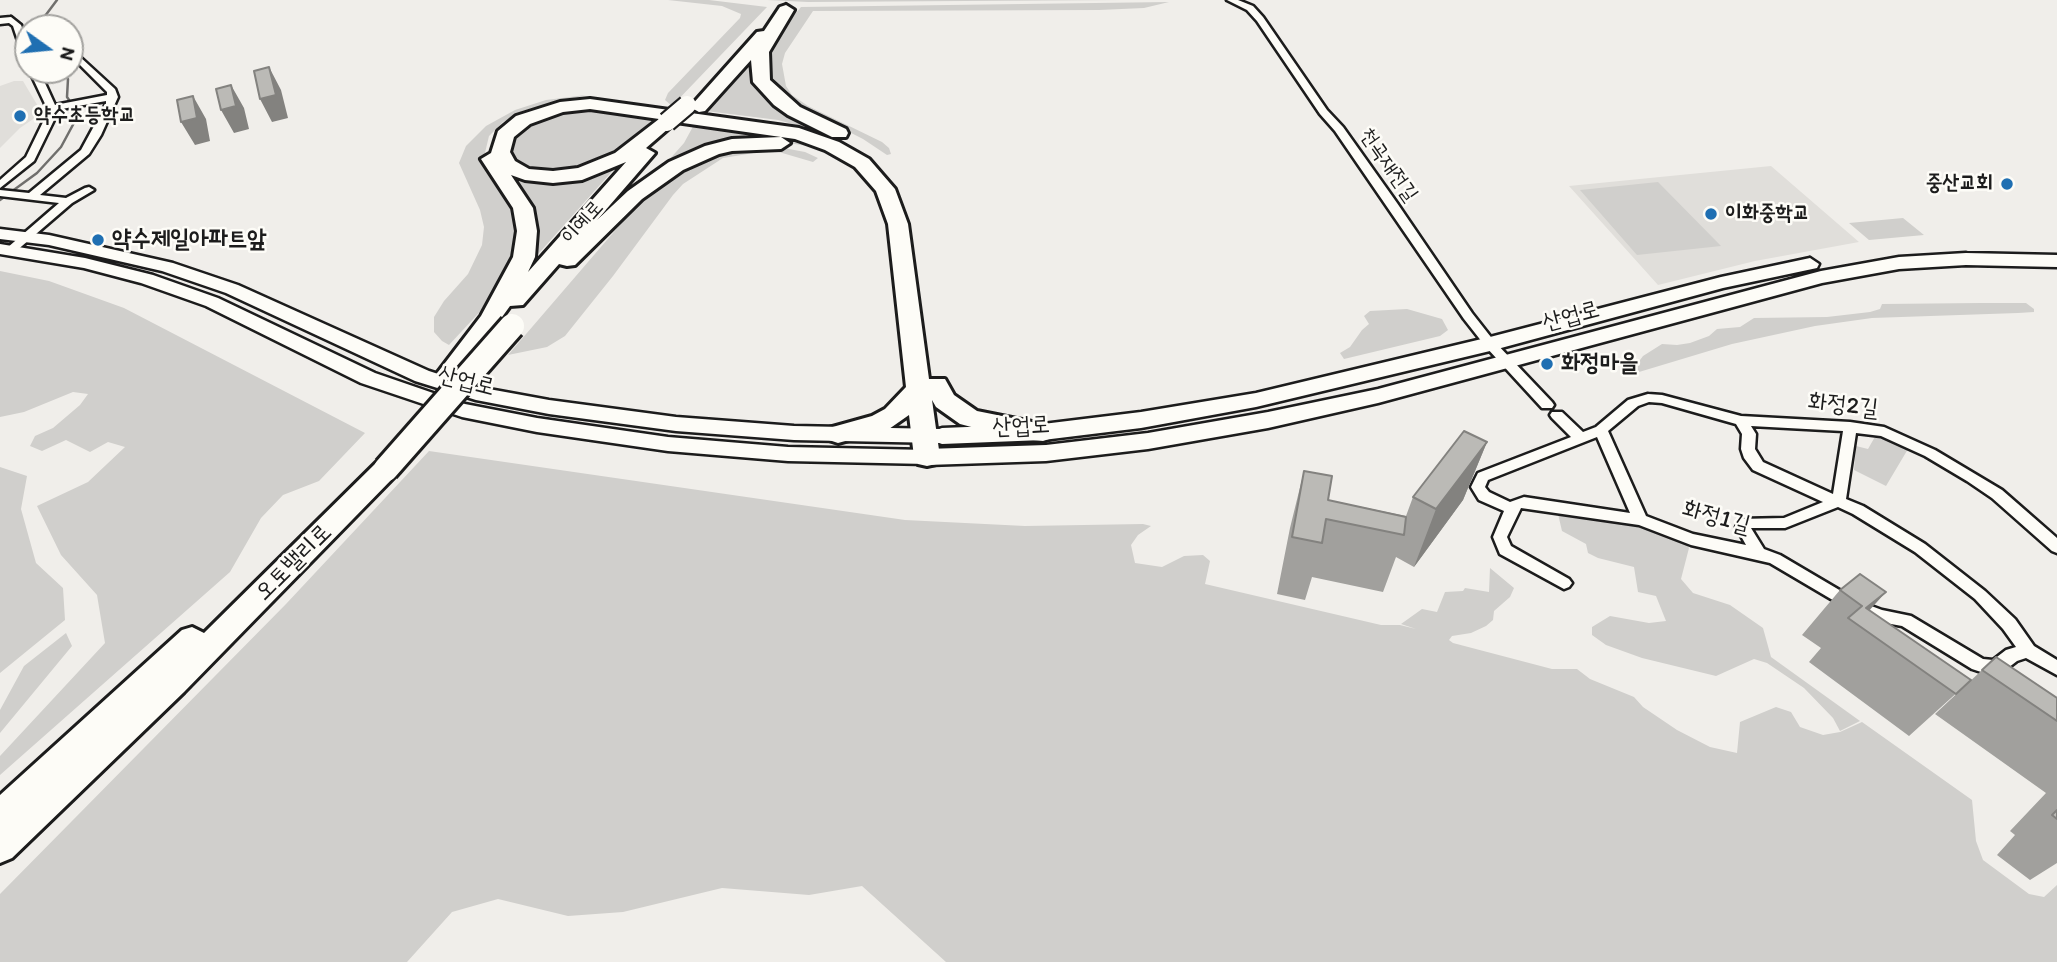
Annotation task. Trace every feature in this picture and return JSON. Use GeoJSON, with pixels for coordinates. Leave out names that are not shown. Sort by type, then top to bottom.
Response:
{"type":"FeatureCollection","features":[{"type":"Feature","properties":{"kind":"highway","name":"이예로"},"geometry":{"type":"LineString","coordinates":[[498,323],[784,5]]}},
{"type":"Feature","properties":{"kind":"highway"},"geometry":{"type":"LineString","coordinates":[[784,5],[760,52],[759,72],[762,82],[787,106],[869,151],[881,162],[904,195],[901,210]]}},
{"type":"Feature","properties":{"kind":"highway"},"geometry":{"type":"LineString","coordinates":[[498,323],[524,257],[527,231],[527,219],[517,197],[492,162],[491,144],[496,135],[514,120],[544,107],[578,100],[608,101],[804,130],[838,142],[871,162],[896,188],[928,384],[935,446]]}},
{"type":"Feature","properties":{"kind":"highway"},"geometry":{"type":"LineString","coordinates":[[682,116],[622,157],[582,174],[553,177],[525,174],[507,165],[500,152],[505,135],[512,127],[545,111],[590,104],[632,109],[779,130],[818,140],[862,163],[901,210]]}},
{"type":"Feature","properties":{"kind":"highway","name":"이예로"},"geometry":{"type":"LineString","coordinates":[[567,260],[682,116]]}},
{"type":"Feature","properties":{"kind":"highway"},"geometry":{"type":"LineString","coordinates":[[567,260],[658,176],[694,156],[732,145],[773,142],[827,154],[866,176],[901,210]]}},
{"type":"Feature","properties":{"kind":"highway","name":"오토밸리로"},"geometry":{"type":"LineString","coordinates":[[0,817],[152,678],[377,465],[447,376],[498,323],[567,260]]}},
{"type":"Feature","properties":{"kind":"highway","name":"오토밸리로"},"geometry":{"type":"LineString","coordinates":[[0,847],[173,683],[377,465],[498,323]]}},
{"type":"Feature","properties":{"kind":"highway"},"geometry":{"type":"LineString","coordinates":[[928,384],[969,418],[1013,429],[1043,432]]}},
{"type":"Feature","properties":{"kind":"highway"},"geometry":{"type":"LineString","coordinates":[[838,434],[880,424],[928,384]]}},
{"type":"Feature","properties":{"kind":"main road","name":"산업로"},"geometry":{"type":"LineString","coordinates":[[4,244],[28,237],[154,264],[232,289],[399,367],[476,393],[550,407],[676,424],[838,434],[935,446],[1046,453],[1148,441],[1305,412],[1506,362],[1735,298],[1821,277],[1899,263],[1966,259],[2057,261]]}},
{"type":"Feature","properties":{"kind":"main road","name":"산업로"},"geometry":{"type":"LineString","coordinates":[[4,244],[147,279],[212,302],[368,378],[462,410],[537,425],[668,444],[788,454],[935,446],[1141,420],[1256,400],[1805,265],[1887,252],[1956,248],[2057,250]]}},
{"type":"Feature","properties":{"kind":"street","name":"천곡재전길"},"geometry":{"type":"LineString","coordinates":[[1231,0],[1250,8],[1261,19],[1323,112],[1354,151],[1490,344],[1581,438]]}},
{"type":"Feature","properties":{"kind":"street"},"geometry":{"type":"LineString","coordinates":[[27,196],[67,169],[91,145],[113,97],[108,86],[84,64]]}},
{"type":"Feature","properties":{"kind":"street"},"geometry":{"type":"LineString","coordinates":[[0,185],[35,153],[51,108],[40,84]]}},
{"type":"Feature","properties":{"kind":"street"},"geometry":{"type":"LineString","coordinates":[[51,108],[113,97]]}},
{"type":"Feature","properties":{"kind":"street"},"geometry":{"type":"LineString","coordinates":[[28,237],[68,201],[89,190]]}},
{"type":"Feature","properties":{"kind":"street"},"geometry":{"type":"LineString","coordinates":[[0,192],[68,201]]}},
{"type":"Feature","properties":{"kind":"street","name":"화정2길"},"geometry":{"type":"LineString","coordinates":[[1601,430],[1633,403],[1648,398],[1662,399],[1741,421],[1850,427],[1884,432],[1952,465],[1997,494],[2057,547]]}},
{"type":"Feature","properties":{"kind":"street"},"geometry":{"type":"LineString","coordinates":[[1741,421],[1749,434],[1748,450],[1751,458],[1758,466],[1882,522],[1960,579],[2009,624],[2028,651],[2057,668]]}},
{"type":"Feature","properties":{"kind":"street"},"geometry":{"type":"LineString","coordinates":[[1839,501],[1850,427]]}},
{"type":"Feature","properties":{"kind":"street"},"geometry":{"type":"LineString","coordinates":[[1564,583],[1505,550],[1500,537],[1512,509],[1479,492],[1478,487],[1483,477],[1601,430],[1640,520]]}},
{"type":"Feature","properties":{"kind":"street"},"geometry":{"type":"LineString","coordinates":[[1759,553],[1742,527],[1745,523],[1785,523],[1839,501]]}},
{"type":"Feature","properties":{"kind":"street","name":"화정1길"},"geometry":{"type":"LineString","coordinates":[[1512,509],[1516,503],[1524,502],[1640,520],[1691,539],[1759,553],[1775,559],[1853,605],[1911,623],[1978,664],[1990,668],[1998,666],[2012,655],[2028,651]]}},
{"type":"Feature","properties":{"kind":"shaded area"},"geometry":{"type":"Polygon","coordinates":[[[668,0],[709,0],[767,7],[672,106],[665,100],[668,93],[741,14],[722,6],[668,0]]]}},
{"type":"Feature","properties":{"kind":"shaded area"},"geometry":{"type":"Polygon","coordinates":[[[767,0],[1122,0],[808,2],[767,0]]]}},
{"type":"Feature","properties":{"kind":"shaded area"},"geometry":{"type":"Polygon","coordinates":[[[1169,2],[1144,8],[1099,10],[813,11],[785,53],[782,64],[786,86],[792,95],[808,106],[882,142],[889,148],[891,154],[887,155],[863,139],[798,106],[769,82],[765,58],[773,40],[801,7],[1169,2]]]}},
{"type":"Feature","properties":{"kind":"shaded area"},"geometry":{"type":"Polygon","coordinates":[[[749,59],[753,60],[752,70],[825,133],[778,120],[706,111],[749,59]]]}},
{"type":"Feature","properties":{"kind":"shaded area","name":"약수초등학교"},"geometry":{"type":"Polygon","coordinates":[[[14,81],[14,84],[25,84],[42,113],[20,128],[0,148],[0,86],[14,81]]]}},
{"type":"Feature","properties":{"kind":"shaded area"},"geometry":{"type":"Polygon","coordinates":[[[586,95],[522,111],[503,122],[489,136],[484,157],[487,168],[515,212],[520,241],[501,289],[449,345],[434,332],[434,317],[468,274],[482,245],[484,227],[480,210],[459,163],[466,146],[486,126],[515,110],[546,100],[586,95]]]}},
{"type":"Feature","properties":{"kind":"shaded area"},"geometry":{"type":"Polygon","coordinates":[[[575,106],[663,116],[636,143],[582,171],[537,172],[513,163],[506,139],[515,129],[575,106]]]}},
{"type":"Feature","properties":{"kind":"shaded area"},"geometry":{"type":"Polygon","coordinates":[[[696,121],[778,132],[818,144],[813,147],[771,140],[675,162],[668,161],[684,143],[696,121]]]}},
{"type":"Feature","properties":{"kind":"shaded area"},"geometry":{"type":"Polygon","coordinates":[[[773,146],[805,152],[818,158],[813,162],[772,150],[723,158],[683,184],[673,195],[565,336],[547,347],[508,355],[637,205],[674,173],[714,153],[773,146]]]}},
{"type":"Feature","properties":{"kind":"shaded area","name":"이화중학교"},"geometry":{"type":"Polygon","coordinates":[[[1771,166],[1859,242],[1755,261],[1658,285],[1569,186],[1771,166]]]}},
{"type":"Feature","properties":{"kind":"shaded area"},"geometry":{"type":"Polygon","coordinates":[[[616,167],[531,262],[531,205],[509,175],[616,167]]]}},
{"type":"Feature","properties":{"kind":"shaded area"},"geometry":{"type":"Polygon","coordinates":[[[1658,182],[1721,246],[1637,255],[1580,190],[1658,182]]]}},
{"type":"Feature","properties":{"kind":"shaded area"},"geometry":{"type":"Polygon","coordinates":[[[1903,218],[1924,235],[1869,240],[1849,223],[1903,218]]]}},
{"type":"Feature","properties":{"kind":"shaded area"},"geometry":{"type":"Polygon","coordinates":[[[0,271],[49,281],[124,308],[365,433],[319,481],[283,495],[261,518],[230,572],[0,775],[0,756],[105,643],[97,595],[61,555],[37,506],[88,482],[125,447],[108,442],[90,452],[66,440],[42,451],[30,446],[35,436],[53,428],[80,405],[88,394],[73,392],[24,412],[0,417],[0,271]]]}},
{"type":"Feature","properties":{"kind":"shaded area"},"geometry":{"type":"Polygon","coordinates":[[[2026,303],[2034,312],[1872,318],[1815,326],[1732,344],[1639,372],[1634,368],[1643,356],[1662,344],[1690,343],[1709,336],[1717,329],[1740,327],[1754,318],[1827,317],[1870,312],[1880,309],[1882,304],[2026,303]]]}},
{"type":"Feature","properties":{"kind":"shaded area"},"geometry":{"type":"Polygon","coordinates":[[[1407,309],[1442,319],[1448,330],[1440,336],[1344,359],[1340,353],[1350,347],[1369,324],[1364,316],[1370,311],[1407,309]]]}},
{"type":"Feature","properties":{"kind":"shaded area"},"geometry":{"type":"Polygon","coordinates":[[[1876,435],[1908,449],[1886,486],[1854,470],[1856,446],[1868,449],[1876,435]]]}},
{"type":"Feature","properties":{"kind":"shaded area"},"geometry":{"type":"Polygon","coordinates":[[[429,451],[905,520],[1025,526],[1143,524],[1151,526],[1138,535],[1131,545],[1135,563],[1162,567],[1184,556],[1203,555],[1210,561],[1205,584],[1381,625],[1400,625],[1416,629],[1401,624],[1422,609],[1437,612],[1445,592],[1463,591],[1465,588],[1489,592],[1490,568],[1514,588],[1510,597],[1494,611],[1493,620],[1486,626],[1471,633],[1452,636],[1449,640],[1453,643],[1552,669],[1577,669],[1590,679],[1634,697],[1643,707],[1677,730],[1710,747],[1737,753],[1740,722],[1776,707],[1791,712],[1800,727],[1823,735],[1840,732],[1862,722],[1972,800],[1976,841],[1983,860],[2029,894],[2044,897],[2057,885],[2057,962],[946,962],[862,886],[809,895],[722,888],[623,912],[568,916],[498,899],[452,912],[407,962],[0,962],[0,894],[286,604],[429,451]]]}},
{"type":"Feature","properties":{"kind":"shaded area"},"geometry":{"type":"Polygon","coordinates":[[[0,467],[27,476],[21,509],[36,563],[63,588],[65,620],[0,673],[0,467]]]}},
{"type":"Feature","properties":{"kind":"shaded area"},"geometry":{"type":"Polygon","coordinates":[[[1566,513],[1643,527],[1686,543],[1689,548],[1681,579],[1693,593],[1730,605],[1763,628],[1771,657],[1860,721],[1840,731],[1833,718],[1804,688],[1767,663],[1754,659],[1716,676],[1642,658],[1606,645],[1592,635],[1592,627],[1610,616],[1649,623],[1666,621],[1656,596],[1638,592],[1634,567],[1588,553],[1586,544],[1562,531],[1558,514],[1566,513]]]}},
{"type":"Feature","properties":{"kind":"shaded area"},"geometry":{"type":"Polygon","coordinates":[[[66,633],[72,646],[0,733],[0,710],[24,666],[66,633]]]}},
{"type":"Feature","properties":{"kind":"building"},"geometry":{"type":"Polygon","coordinates":[[[269,67],[276,95],[260,99],[254,71],[269,67]]]}},
{"type":"Feature","properties":{"kind":"building"},"geometry":{"type":"Polygon","coordinates":[[[231,85],[236,106],[221,110],[216,89],[231,85]]]}},
{"type":"Feature","properties":{"kind":"building"},"geometry":{"type":"Polygon","coordinates":[[[193,96],[197,118],[181,122],[177,100],[193,96]]]}},
{"type":"Feature","properties":{"kind":"building"},"geometry":{"type":"Polygon","coordinates":[[[1464,431],[1487,442],[1436,509],[1413,497],[1464,431]]]}},
{"type":"Feature","properties":{"kind":"building"},"geometry":{"type":"Polygon","coordinates":[[[1304,471],[1332,476],[1328,500],[1406,517],[1404,535],[1326,519],[1322,543],[1292,537],[1304,471]]]}},
{"type":"Feature","properties":{"kind":"building"},"geometry":{"type":"Polygon","coordinates":[[[1860,574],[1886,592],[1866,608],[1971,680],[1956,694],[1848,618],[1862,606],[1840,590],[1860,574]]]}},
{"type":"Feature","properties":{"kind":"building"},"geometry":{"type":"Polygon","coordinates":[[[1996,657],[2057,698],[2057,721],[1982,670],[1996,657]]]}},
{"type":"Feature","properties":{"kind":"waterway"},"geometry":{"type":"LineString","coordinates":[[46,14],[57,0]]}},
{"type":"Feature","properties":{"kind":"waterway"},"geometry":{"type":"LineString","coordinates":[[0,200],[37,173],[61,147],[75,121],[76,110],[67,97],[68,84]]}},
{"type":"Feature","properties":{"kind":"place","name":"약수초등학교"},"geometry":{"type":"Point","coordinates":[20,116]}},
{"type":"Feature","properties":{"kind":"place","name":"중산교회"},"geometry":{"type":"Point","coordinates":[2007,184]}},
{"type":"Feature","properties":{"kind":"place","name":"이화중학교"},"geometry":{"type":"Point","coordinates":[1711,214]}},
{"type":"Feature","properties":{"kind":"place","name":"약수제일아파트앞"},"geometry":{"type":"Point","coordinates":[98,240]}},
{"type":"Feature","properties":{"kind":"place","name":"화정마을"},"geometry":{"type":"Point","coordinates":[1547,364]}}]}
